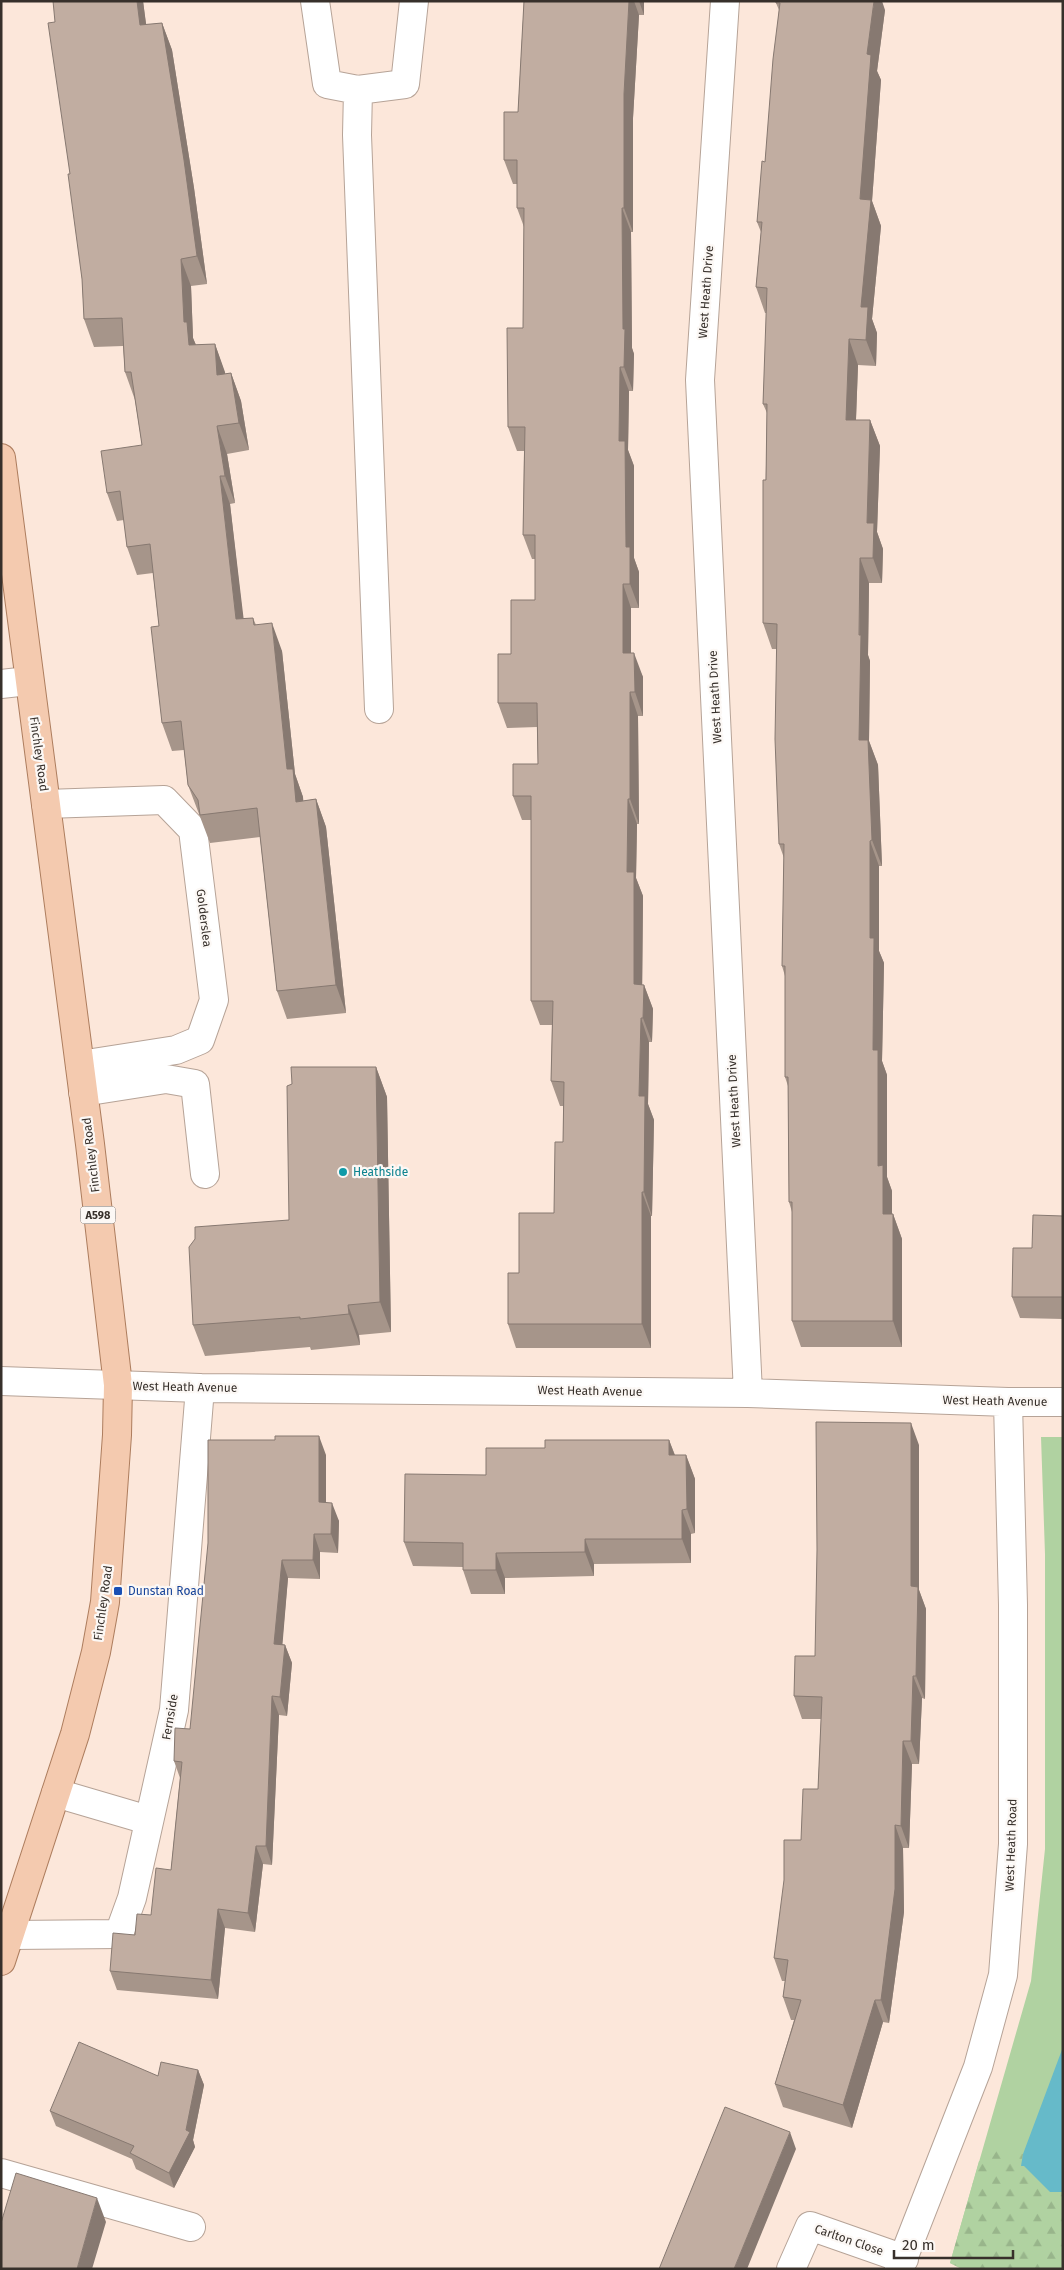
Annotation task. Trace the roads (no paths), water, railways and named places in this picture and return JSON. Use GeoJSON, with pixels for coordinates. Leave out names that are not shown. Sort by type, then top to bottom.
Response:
{"type":"FeatureCollection","features":[{"type":"Feature","properties":{"kind":"main road","name":"Finchley Road"},"geometry":{"type":"LineString","coordinates":[[1,458],[28,681],[80,1065],[118,1385],[117,1444],[105,1602],[96,1652],[77,1725],[11,1935],[1,1961]]}},
{"type":"Feature","properties":{"kind":"street"},"geometry":{"type":"LineString","coordinates":[[315,1],[327,84],[358,90],[405,84],[414,1]]}},
{"type":"Feature","properties":{"kind":"street","name":"West Heath Drive"},"geometry":{"type":"LineString","coordinates":[[725,1],[700,380],[748,1393]]}},
{"type":"Feature","properties":{"kind":"street"},"geometry":{"type":"LineString","coordinates":[[358,90],[357,135],[379,709]]}},
{"type":"Feature","properties":{"kind":"street"},"geometry":{"type":"LineString","coordinates":[[1,684],[28,681]]}},
{"type":"Feature","properties":{"kind":"street","name":"Golderslea"},"geometry":{"type":"LineString","coordinates":[[46,804],[164,800],[193,830],[214,1000],[200,1040],[176,1050],[80,1065]]}},
{"type":"Feature","properties":{"kind":"street"},"geometry":{"type":"LineString","coordinates":[[83,1092],[166,1079],[195,1084],[205,1174]]}},
{"type":"Feature","properties":{"kind":"street"},"geometry":{"type":"LineString","coordinates":[[1,1381],[118,1385]]}},
{"type":"Feature","properties":{"kind":"street","name":"West Heath Avenue"},"geometry":{"type":"LineString","coordinates":[[118,1385],[200,1388],[748,1393],[1008,1402],[1063,1402]]}},
{"type":"Feature","properties":{"kind":"street","name":"Fernside"},"geometry":{"type":"LineString","coordinates":[[11,1935],[119,1934],[132,1898],[174,1710],[200,1388]]}},
{"type":"Feature","properties":{"kind":"street","name":"West Heath Road"},"geometry":{"type":"LineString","coordinates":[[902,2264],[978,2067],[1004,1975],[1013,1844],[1013,1605],[1008,1402]]}},
{"type":"Feature","properties":{"kind":"street"},"geometry":{"type":"LineString","coordinates":[[56,1793],[148,1820]]}},
{"type":"Feature","properties":{"kind":"street"},"geometry":{"type":"LineString","coordinates":[[1,2173],[191,2227]]}},
{"type":"Feature","properties":{"kind":"street","name":"Carlton Close"},"geometry":{"type":"LineString","coordinates":[[791,2269],[810,2226],[902,2264]]}},
{"type":"Feature","properties":{"kind":"water"},"geometry":{"type":"Polygon","coordinates":[[[1063,2047],[1063,2192],[1050,2192],[1024,2166],[1021,2166],[1023,2154],[1063,2047]]]}},
{"type":"Feature","properties":{"kind":"place","name":"Heathside"},"geometry":{"type":"Point","coordinates":[343,1172]}},
{"type":"Feature","properties":{"kind":"place","name":"Dunstan Road"},"geometry":{"type":"Point","coordinates":[118,1591]}}]}
